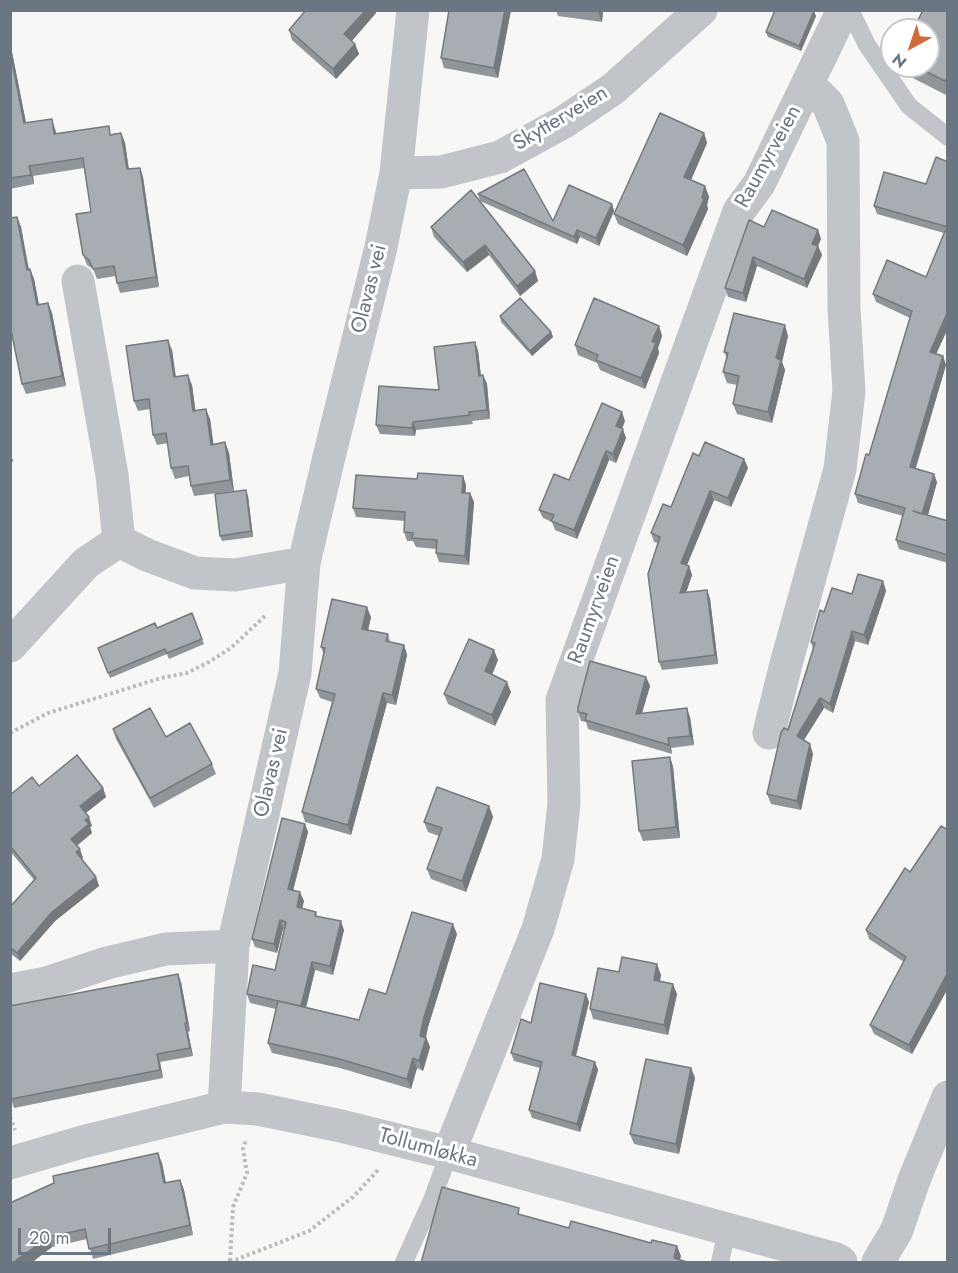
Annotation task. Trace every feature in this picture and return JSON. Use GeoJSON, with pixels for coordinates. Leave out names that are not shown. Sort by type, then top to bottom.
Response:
{"type":"FeatureCollection","features":[{"type":"Feature","properties":{"kind":"street","name":"Olavas vei"},"geometry":{"type":"LineString","coordinates":[[224,1107],[233,946],[295,673],[304,563],[381,247],[396,173],[413,10]]}},
{"type":"Feature","properties":{"kind":"street","name":"Skytterveien"},"geometry":{"type":"LineString","coordinates":[[396,173],[441,172],[500,157],[564,122],[613,89],[702,10]]}},
{"type":"Feature","properties":{"kind":"street","name":"Raumyrveien"},"geometry":{"type":"LineString","coordinates":[[449,1154],[538,929],[558,859],[564,803],[562,700],[738,211],[759,184],[843,10]]}},
{"type":"Feature","properties":{"kind":"street","name":"Raumyrveien"},"geometry":{"type":"LineString","coordinates":[[769,733],[840,469],[849,391],[844,309],[843,141],[828,104],[808,84]]}},
{"type":"Feature","properties":{"kind":"street"},"geometry":{"type":"LineString","coordinates":[[78,281],[112,475],[119,541]]}},
{"type":"Feature","properties":{"kind":"street"},"geometry":{"type":"LineString","coordinates":[[119,541],[147,555],[195,573],[235,576],[304,563]]}},
{"type":"Feature","properties":{"kind":"street"},"geometry":{"type":"LineString","coordinates":[[10,646],[86,563],[119,541]]}},
{"type":"Feature","properties":{"kind":"street"},"geometry":{"type":"LineString","coordinates":[[10,990],[47,983],[107,963],[166,949],[233,946]]}},
{"type":"Feature","properties":{"kind":"street"},"geometry":{"type":"LineString","coordinates":[[878,1263],[897,1230],[914,1180],[948,1097]]}},
{"type":"Feature","properties":{"kind":"street","name":"Tollumløkka"},"geometry":{"type":"LineString","coordinates":[[10,1163],[82,1142],[224,1107],[258,1109],[404,1142],[836,1259],[841,1263]]}},
{"type":"Feature","properties":{"kind":"lane"},"geometry":{"type":"LineString","coordinates":[[850,10],[867,45],[909,106],[948,137]]}},
{"type":"Feature","properties":{"kind":"lane"},"geometry":{"type":"LineString","coordinates":[[404,1263],[432,1200],[449,1154]]}},
{"type":"Feature","properties":{"kind":"lane"},"geometry":{"type":"LineString","coordinates":[[720,1263],[727,1231]]}},
{"type":"Feature","properties":{"kind":"path"},"geometry":{"type":"LineString","coordinates":[[10,733],[48,713],[195,670],[231,648],[272,610]]}},
{"type":"Feature","properties":{"kind":"path"},"geometry":{"type":"LineString","coordinates":[[258,1109],[243,1149],[247,1173],[233,1207],[230,1262],[309,1231],[352,1197],[404,1142]]}},
{"type":"Feature","properties":{"kind":"building"},"geometry":{"type":"Polygon","coordinates":[[[306,10],[366,10],[344,34],[355,44],[333,69],[289,30],[306,10]]]}},
{"type":"Feature","properties":{"kind":"building"},"geometry":{"type":"Polygon","coordinates":[[[449,10],[505,10],[494,68],[441,58],[449,10]]]}},
{"type":"Feature","properties":{"kind":"building"},"geometry":{"type":"Polygon","coordinates":[[[775,10],[814,11],[799,46],[766,32],[775,10]]]}},
{"type":"Feature","properties":{"kind":"building"},"geometry":{"type":"Polygon","coordinates":[[[923,10],[948,10],[948,76],[945,81],[939,78],[940,18],[919,18],[923,10]]]}},
{"type":"Feature","properties":{"kind":"building"},"geometry":{"type":"Polygon","coordinates":[[[10,51],[24,123],[52,119],[54,134],[109,126],[110,135],[121,133],[127,169],[140,168],[156,277],[117,283],[114,266],[93,269],[89,260],[83,255],[76,214],[91,212],[83,158],[29,166],[31,175],[10,178],[10,51]]]}},
{"type":"Feature","properties":{"kind":"building"},"geometry":{"type":"Polygon","coordinates":[[[660,113],[704,133],[684,177],[705,186],[702,198],[704,199],[683,245],[614,214],[660,113]]]}},
{"type":"Feature","properties":{"kind":"building"},"geometry":{"type":"Polygon","coordinates":[[[936,157],[948,162],[948,227],[874,206],[884,172],[926,184],[936,157]]]}},
{"type":"Feature","properties":{"kind":"building"},"geometry":{"type":"Polygon","coordinates":[[[524,169],[553,221],[569,185],[612,204],[596,238],[577,230],[574,237],[478,194],[524,169]]]}},
{"type":"Feature","properties":{"kind":"building"},"geometry":{"type":"Polygon","coordinates":[[[471,190],[535,271],[517,286],[485,245],[463,262],[431,227],[471,190]]]}},
{"type":"Feature","properties":{"kind":"building"},"geometry":{"type":"Polygon","coordinates":[[[772,210],[818,230],[812,244],[818,246],[804,279],[753,257],[743,293],[725,288],[749,220],[764,227],[772,210]]]}},
{"type":"Feature","properties":{"kind":"building"},"geometry":{"type":"Polygon","coordinates":[[[17,217],[27,270],[30,269],[37,305],[48,303],[62,376],[22,384],[10,325],[10,218],[17,217]]]}},
{"type":"Feature","properties":{"kind":"building"},"geometry":{"type":"Polygon","coordinates":[[[945,231],[948,232],[948,311],[930,352],[943,356],[910,467],[934,474],[922,514],[948,521],[948,555],[896,540],[905,508],[855,494],[912,311],[873,294],[887,260],[926,277],[945,231]]]}},
{"type":"Feature","properties":{"kind":"building"},"geometry":{"type":"Polygon","coordinates":[[[520,298],[551,332],[530,351],[500,316],[520,298]]]}},
{"type":"Feature","properties":{"kind":"building"},"geometry":{"type":"Polygon","coordinates":[[[594,298],[659,326],[652,341],[656,343],[641,378],[596,360],[598,355],[575,345],[594,298]]]}},
{"type":"Feature","properties":{"kind":"building"},"geometry":{"type":"Polygon","coordinates":[[[734,313],[785,325],[776,358],[781,360],[768,412],[733,404],[739,376],[723,372],[728,353],[724,352],[734,313]]]}},
{"type":"Feature","properties":{"kind":"building"},"geometry":{"type":"Polygon","coordinates":[[[168,340],[174,377],[188,375],[193,411],[206,409],[211,445],[225,442],[230,480],[191,486],[188,466],[171,468],[166,433],[153,435],[149,399],[134,401],[126,346],[168,340]]]}},
{"type":"Feature","properties":{"kind":"building"},"geometry":{"type":"Polygon","coordinates":[[[475,342],[479,376],[483,375],[487,410],[469,412],[470,415],[413,422],[412,428],[376,425],[379,386],[439,390],[434,347],[475,342]]]}},
{"type":"Feature","properties":{"kind":"building"},"geometry":{"type":"Polygon","coordinates":[[[602,403],[622,412],[616,426],[623,429],[613,454],[606,451],[574,530],[551,521],[554,515],[539,510],[554,474],[569,480],[602,403]]]}},
{"type":"Feature","properties":{"kind":"building"},"geometry":{"type":"Polygon","coordinates":[[[705,442],[744,459],[728,498],[710,491],[681,563],[689,566],[680,593],[707,590],[715,655],[659,662],[648,574],[660,537],[651,533],[663,504],[671,507],[693,453],[699,456],[705,442]]]}},
{"type":"Feature","properties":{"kind":"building"},"geometry":{"type":"Polygon","coordinates":[[[418,473],[463,476],[462,493],[470,493],[465,556],[436,553],[437,540],[412,538],[413,533],[404,532],[405,512],[353,508],[356,475],[417,479],[418,473]]]}},
{"type":"Feature","properties":{"kind":"building"},"geometry":{"type":"Polygon","coordinates":[[[246,490],[251,531],[220,536],[215,494],[246,490]]]}},
{"type":"Feature","properties":{"kind":"building"},"geometry":{"type":"Polygon","coordinates":[[[858,574],[883,581],[864,635],[852,631],[830,704],[820,698],[797,736],[810,744],[797,801],[767,794],[781,733],[784,728],[788,730],[815,643],[811,642],[820,610],[824,612],[832,588],[852,594],[858,574]]]}},
{"type":"Feature","properties":{"kind":"building"},"geometry":{"type":"Polygon","coordinates":[[[332,599],[367,607],[362,629],[388,634],[386,641],[404,645],[392,695],[383,693],[348,825],[302,812],[335,694],[316,689],[325,648],[321,647],[332,599]]]}},
{"type":"Feature","properties":{"kind":"building"},"geometry":{"type":"Polygon","coordinates":[[[192,613],[202,639],[167,653],[165,649],[108,673],[98,648],[155,623],[157,628],[192,613]]]}},
{"type":"Feature","properties":{"kind":"building"},"geometry":{"type":"Polygon","coordinates":[[[469,639],[494,650],[485,671],[507,682],[492,715],[444,694],[469,639]]]}},
{"type":"Feature","properties":{"kind":"building"},"geometry":{"type":"Polygon","coordinates":[[[590,661],[646,677],[636,714],[687,708],[690,736],[668,738],[669,745],[585,720],[587,714],[578,712],[578,707],[590,661]]]}},
{"type":"Feature","properties":{"kind":"building"},"geometry":{"type":"Polygon","coordinates":[[[150,708],[166,737],[190,723],[212,764],[150,798],[113,729],[150,708]]]}},
{"type":"Feature","properties":{"kind":"building"},"geometry":{"type":"Polygon","coordinates":[[[77,755],[103,788],[80,806],[89,817],[85,820],[89,824],[71,839],[80,849],[76,852],[96,877],[52,912],[17,953],[10,947],[10,907],[36,878],[10,846],[10,795],[32,777],[39,786],[77,755]]]}},
{"type":"Feature","properties":{"kind":"building"},"geometry":{"type":"Polygon","coordinates":[[[670,757],[676,827],[639,831],[632,761],[670,757]]]}},
{"type":"Feature","properties":{"kind":"building"},"geometry":{"type":"Polygon","coordinates":[[[437,787],[489,806],[462,881],[427,869],[442,828],[424,822],[437,787]]]}},
{"type":"Feature","properties":{"kind":"building"},"geometry":{"type":"Polygon","coordinates":[[[282,818],[305,824],[288,889],[300,892],[297,907],[316,912],[315,916],[341,921],[330,966],[312,962],[301,1006],[247,994],[253,965],[275,970],[286,922],[280,920],[274,944],[252,939],[282,818]]]}},
{"type":"Feature","properties":{"kind":"building"},"geometry":{"type":"Polygon","coordinates":[[[941,826],[948,830],[948,972],[909,1045],[870,1025],[906,957],[866,930],[905,868],[910,872],[941,826]]]}},
{"type":"Feature","properties":{"kind":"building"},"geometry":{"type":"Polygon","coordinates":[[[412,912],[453,924],[424,1017],[420,1036],[426,1038],[419,1061],[413,1058],[407,1079],[336,1058],[268,1043],[278,1001],[359,1020],[369,989],[386,994],[412,912]]]}},
{"type":"Feature","properties":{"kind":"building"},"geometry":{"type":"Polygon","coordinates":[[[622,957],[657,964],[654,980],[673,984],[664,1025],[590,1009],[598,968],[619,972],[622,957]]]}},
{"type":"Feature","properties":{"kind":"building"},"geometry":{"type":"Polygon","coordinates":[[[178,974],[190,1048],[157,1054],[160,1070],[11,1099],[10,1006],[178,974]]]}},
{"type":"Feature","properties":{"kind":"building"},"geometry":{"type":"Polygon","coordinates":[[[540,983],[586,994],[572,1055],[595,1062],[577,1124],[529,1110],[542,1062],[511,1053],[521,1019],[531,1023],[540,983]]]}},
{"type":"Feature","properties":{"kind":"building"},"geometry":{"type":"Polygon","coordinates":[[[646,1059],[691,1068],[676,1144],[630,1134],[646,1059]]]}},
{"type":"Feature","properties":{"kind":"building"},"geometry":{"type":"Polygon","coordinates":[[[158,1153],[164,1183],[180,1180],[190,1225],[89,1249],[85,1229],[49,1237],[16,1260],[18,1263],[10,1263],[10,1203],[54,1183],[53,1176],[158,1153]]]}},
{"type":"Feature","properties":{"kind":"building"},"geometry":{"type":"Polygon","coordinates":[[[442,1187],[519,1208],[518,1214],[569,1228],[571,1221],[651,1243],[652,1240],[677,1246],[674,1258],[687,1262],[421,1263],[442,1187]]]}}]}
